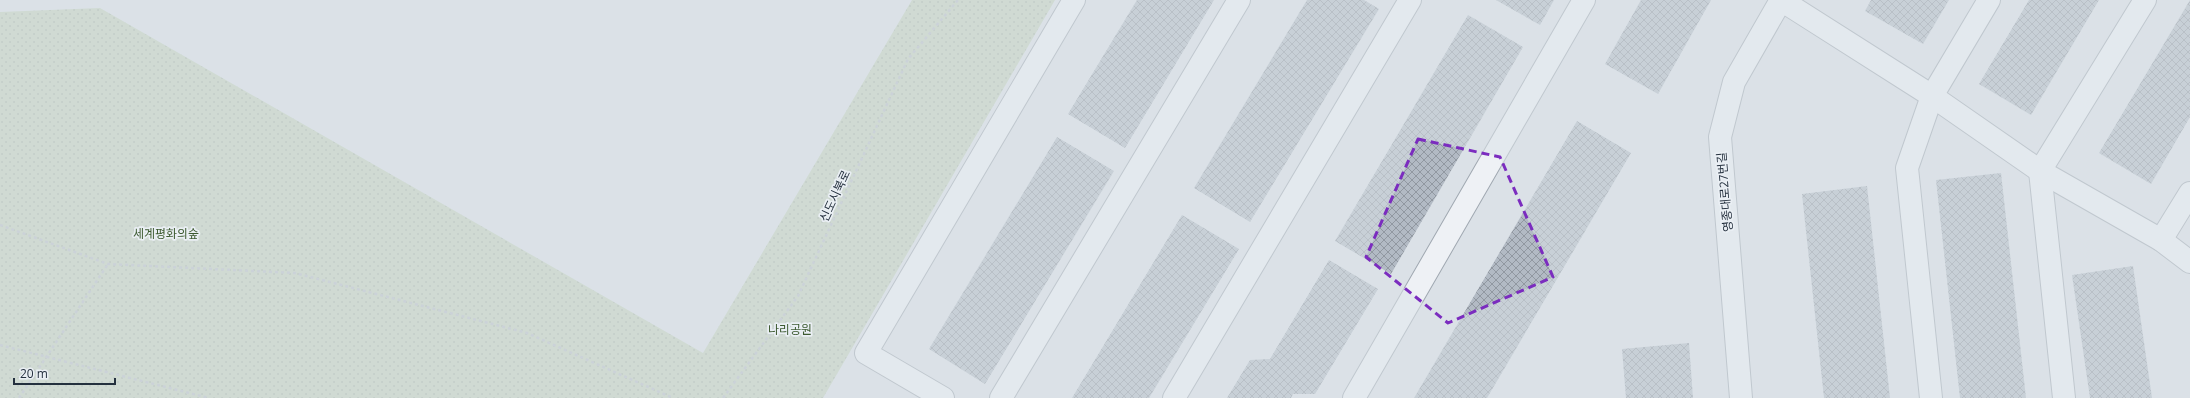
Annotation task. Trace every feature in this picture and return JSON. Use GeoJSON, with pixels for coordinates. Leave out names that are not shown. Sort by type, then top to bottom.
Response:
{"type":"FeatureCollection","features":[{"type":"Feature","properties":{"kind":"street"},"geometry":{"type":"LineString","coordinates":[[943,398],[866,353],[1074,0]]}},
{"type":"Feature","properties":{"kind":"street"},"geometry":{"type":"LineString","coordinates":[[1001,398],[1239,0]]}},
{"type":"Feature","properties":{"kind":"street"},"geometry":{"type":"LineString","coordinates":[[1174,398],[1410,0]]}},
{"type":"Feature","properties":{"kind":"street"},"geometry":{"type":"LineString","coordinates":[[1354,398],[1584,0]]}},
{"type":"Feature","properties":{"kind":"street"},"geometry":{"type":"LineString","coordinates":[[1781,0],[1932,96],[2040,171],[2161,240],[2190,262]]}},
{"type":"Feature","properties":{"kind":"street","name":"영종대로27번길"},"geometry":{"type":"LineString","coordinates":[[1741,398],[1720,137],[1734,82],[1781,0]]}},
{"type":"Feature","properties":{"kind":"street"},"geometry":{"type":"LineString","coordinates":[[1931,398],[1907,168],[1932,96],[1989,0]]}},
{"type":"Feature","properties":{"kind":"street"},"geometry":{"type":"LineString","coordinates":[[2064,398],[2040,171],[2145,0]]}},
{"type":"Feature","properties":{"kind":"street"},"geometry":{"type":"LineString","coordinates":[[2161,240],[2190,193]]}},
{"type":"Feature","properties":{"kind":"path","name":"신도시북로"},"geometry":{"type":"LineString","coordinates":[[723,398],[798,296],[908,59],[958,0]]}},
{"type":"Feature","properties":{"kind":"path"},"geometry":{"type":"LineString","coordinates":[[0,224],[108,264],[295,272],[527,333],[673,398]]}},
{"type":"Feature","properties":{"kind":"path"},"geometry":{"type":"LineString","coordinates":[[19,398],[108,264]]}},
{"type":"Feature","properties":{"kind":"path"},"geometry":{"type":"LineString","coordinates":[[0,345],[209,398]]}},
{"type":"Feature","properties":{"kind":"highlighted area"},"geometry":{"type":"Polygon","coordinates":[[[1418,139],[1500,157],[1553,277],[1448,323],[1366,257],[1418,139]]]}},
{"type":"Feature","properties":{"kind":"green space","name":"세계평화의숲"},"geometry":{"type":"Polygon","coordinates":[[[912,0],[1055,0],[823,398],[0,398],[0,12],[100,8],[703,353],[912,0]]]}},
{"type":"Feature","properties":{"kind":"building"},"geometry":{"type":"Polygon","coordinates":[[[1137,0],[1214,0],[1125,148],[1068,114],[1137,0]]]}},
{"type":"Feature","properties":{"kind":"building"},"geometry":{"type":"Polygon","coordinates":[[[1307,0],[1364,0],[1379,9],[1250,222],[1194,188],[1307,0]]]}},
{"type":"Feature","properties":{"kind":"building"},"geometry":{"type":"Polygon","coordinates":[[[1496,0],[1554,0],[1540,25],[1496,0]]]}},
{"type":"Feature","properties":{"kind":"building"},"geometry":{"type":"Polygon","coordinates":[[[1641,0],[1711,0],[1658,94],[1605,64],[1641,0]]]}},
{"type":"Feature","properties":{"kind":"building"},"geometry":{"type":"Polygon","coordinates":[[[1871,0],[1949,0],[1923,44],[1865,11],[1871,0]]]}},
{"type":"Feature","properties":{"kind":"building"},"geometry":{"type":"Polygon","coordinates":[[[2029,0],[2099,0],[2031,115],[1979,84],[2029,0]]]}},
{"type":"Feature","properties":{"kind":"building"},"geometry":{"type":"Polygon","coordinates":[[[2190,0],[2190,117],[2151,184],[2099,153],[2190,0]]]}},
{"type":"Feature","properties":{"kind":"building"},"geometry":{"type":"Polygon","coordinates":[[[1468,15],[1523,47],[1391,274],[1335,241],[1468,15]]]}},
{"type":"Feature","properties":{"kind":"building"},"geometry":{"type":"Polygon","coordinates":[[[1577,121],[1631,153],[1487,398],[1414,398],[1577,121]]]}},
{"type":"Feature","properties":{"kind":"building"},"geometry":{"type":"Polygon","coordinates":[[[1057,137],[1114,171],[985,384],[929,349],[1057,137]]]}},
{"type":"Feature","properties":{"kind":"building"},"geometry":{"type":"Polygon","coordinates":[[[2001,173],[2026,398],[1960,398],[1936,180],[2001,173]]]}},
{"type":"Feature","properties":{"kind":"building"},"geometry":{"type":"Polygon","coordinates":[[[1867,186],[1890,398],[1824,398],[1802,194],[1867,186]]]}},
{"type":"Feature","properties":{"kind":"building"},"geometry":{"type":"Polygon","coordinates":[[[1182,215],[1239,249],[1149,398],[1072,398],[1182,215]]]}},
{"type":"Feature","properties":{"kind":"building"},"geometry":{"type":"Polygon","coordinates":[[[1329,260],[1378,289],[1315,394],[1293,394],[1291,398],[1227,398],[1250,360],[1270,359],[1329,260]]]}},
{"type":"Feature","properties":{"kind":"building"},"geometry":{"type":"Polygon","coordinates":[[[2133,266],[2152,398],[2090,398],[2072,275],[2133,266]]]}},
{"type":"Feature","properties":{"kind":"building"},"geometry":{"type":"Polygon","coordinates":[[[1689,343],[1693,398],[1626,398],[1622,349],[1689,343]]]}},
{"type":"Feature","properties":{"kind":"park label","name":"나리공원"},"geometry":{"type":"Point","coordinates":[790,330]}}]}
